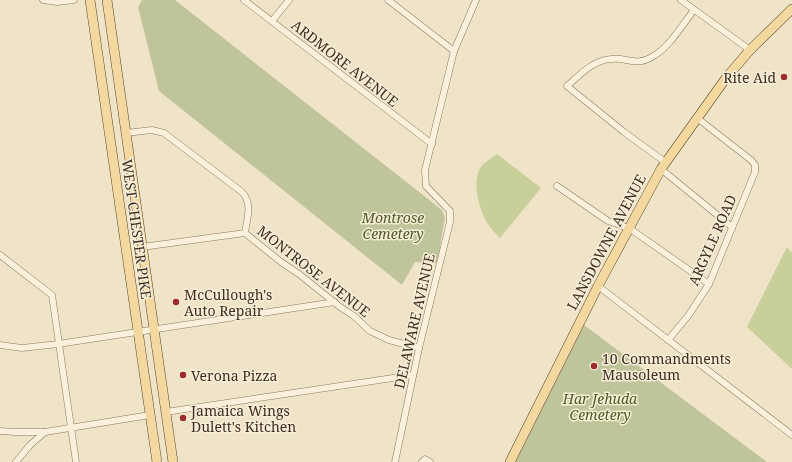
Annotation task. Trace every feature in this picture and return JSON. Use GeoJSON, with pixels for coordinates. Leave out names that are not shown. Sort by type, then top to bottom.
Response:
{"type":"FeatureCollection","features":[{"type":"Feature","properties":{"kind":"main road","name":"WEST CHESTER PIKE"},"geometry":{"type":"LineString","coordinates":[[90,0],[157,462]]}},
{"type":"Feature","properties":{"kind":"main road","name":"WEST CHESTER PIKE"},"geometry":{"type":"LineString","coordinates":[[107,0],[173,462]]}},
{"type":"Feature","properties":{"kind":"main road","name":"LANSDOWNE AVENUE"},"geometry":{"type":"LineString","coordinates":[[510,462],[598,286],[663,165],[726,78],[750,50],[792,9]]}},
{"type":"Feature","properties":{"kind":"street"},"geometry":{"type":"LineString","coordinates":[[44,0],[57,2],[74,0]]}},
{"type":"Feature","properties":{"kind":"street","name":"ARDMORE AVENUE"},"geometry":{"type":"LineString","coordinates":[[244,0],[432,144]]}},
{"type":"Feature","properties":{"kind":"street"},"geometry":{"type":"LineString","coordinates":[[272,21],[289,0]]}},
{"type":"Feature","properties":{"kind":"street"},"geometry":{"type":"LineString","coordinates":[[388,0],[454,51]]}},
{"type":"Feature","properties":{"kind":"street"},"geometry":{"type":"LineString","coordinates":[[432,144],[454,51],[476,0]]}},
{"type":"Feature","properties":{"kind":"street"},"geometry":{"type":"LineString","coordinates":[[681,0],[750,50]]}},
{"type":"Feature","properties":{"kind":"street"},"geometry":{"type":"LineString","coordinates":[[694,10],[655,56],[637,63],[611,58],[598,62],[592,65],[567,86],[663,165],[732,226]]}},
{"type":"Feature","properties":{"kind":"street","name":"ARGYLE ROAD"},"geometry":{"type":"LineString","coordinates":[[668,340],[688,316],[709,284],[755,172],[755,166],[751,160],[697,118]]}},
{"type":"Feature","properties":{"kind":"street"},"geometry":{"type":"LineString","coordinates":[[126,133],[152,130],[164,132],[242,192],[246,196],[249,209],[245,233]]}},
{"type":"Feature","properties":{"kind":"street","name":"DELAWARE AVENUE"},"geometry":{"type":"LineString","coordinates":[[395,462],[419,348],[450,222],[450,211],[426,186],[425,170],[432,144]]}},
{"type":"Feature","properties":{"kind":"street"},"geometry":{"type":"LineString","coordinates":[[557,186],[608,221],[629,228],[709,284]]}},
{"type":"Feature","properties":{"kind":"street","name":"MONTROSE AVENUE"},"geometry":{"type":"LineString","coordinates":[[142,247],[245,233],[340,307],[354,316],[370,331],[389,340],[419,348]]}},
{"type":"Feature","properties":{"kind":"street"},"geometry":{"type":"LineString","coordinates":[[0,255],[52,295],[76,462]]}},
{"type":"Feature","properties":{"kind":"street"},"geometry":{"type":"LineString","coordinates":[[598,286],[792,435]]}},
{"type":"Feature","properties":{"kind":"street"},"geometry":{"type":"LineString","coordinates":[[0,345],[22,348],[58,344],[335,302]]}},
{"type":"Feature","properties":{"kind":"street"},"geometry":{"type":"LineString","coordinates":[[166,412],[413,375]]}},
{"type":"Feature","properties":{"kind":"street"},"geometry":{"type":"LineString","coordinates":[[0,431],[44,432],[150,415]]}},
{"type":"Feature","properties":{"kind":"street"},"geometry":{"type":"LineString","coordinates":[[16,462],[30,445],[44,432]]}},
{"type":"Feature","properties":{"kind":"street"},"geometry":{"type":"LineString","coordinates":[[422,462],[424,459],[430,462]]}},
{"type":"Feature","properties":{"kind":"green space","name":"Montrose Cemetery"},"geometry":{"type":"Polygon","coordinates":[[[142,0],[175,0],[442,210],[445,218],[437,263],[415,262],[402,285],[159,91],[138,7],[142,0]]]}},
{"type":"Feature","properties":{"kind":"green space"},"geometry":{"type":"Polygon","coordinates":[[[497,154],[541,188],[500,238],[491,228],[482,212],[479,205],[477,189],[478,174],[481,166],[497,154]]]}},
{"type":"Feature","properties":{"kind":"green space"},"geometry":{"type":"Polygon","coordinates":[[[787,247],[792,253],[792,369],[747,327],[787,247]]]}},
{"type":"Feature","properties":{"kind":"green space","name":"Har Jehuda Cemetery"},"geometry":{"type":"Polygon","coordinates":[[[580,322],[767,462],[511,462],[580,322]]]}},
{"type":"Feature","properties":{"kind":"place","name":"Rite Aid"},"geometry":{"type":"Point","coordinates":[784,77]}},
{"type":"Feature","properties":{"kind":"place","name":"McCullough's Auto Repair"},"geometry":{"type":"Point","coordinates":[176,302]}},
{"type":"Feature","properties":{"kind":"place","name":"10 Commandments Mausoleum"},"geometry":{"type":"Point","coordinates":[594,366]}},
{"type":"Feature","properties":{"kind":"place","name":"Verona Pizza"},"geometry":{"type":"Point","coordinates":[183,375]}},
{"type":"Feature","properties":{"kind":"place","name":"Jamaica Wings Dulett's Kitchen"},"geometry":{"type":"Point","coordinates":[183,418]}}]}
